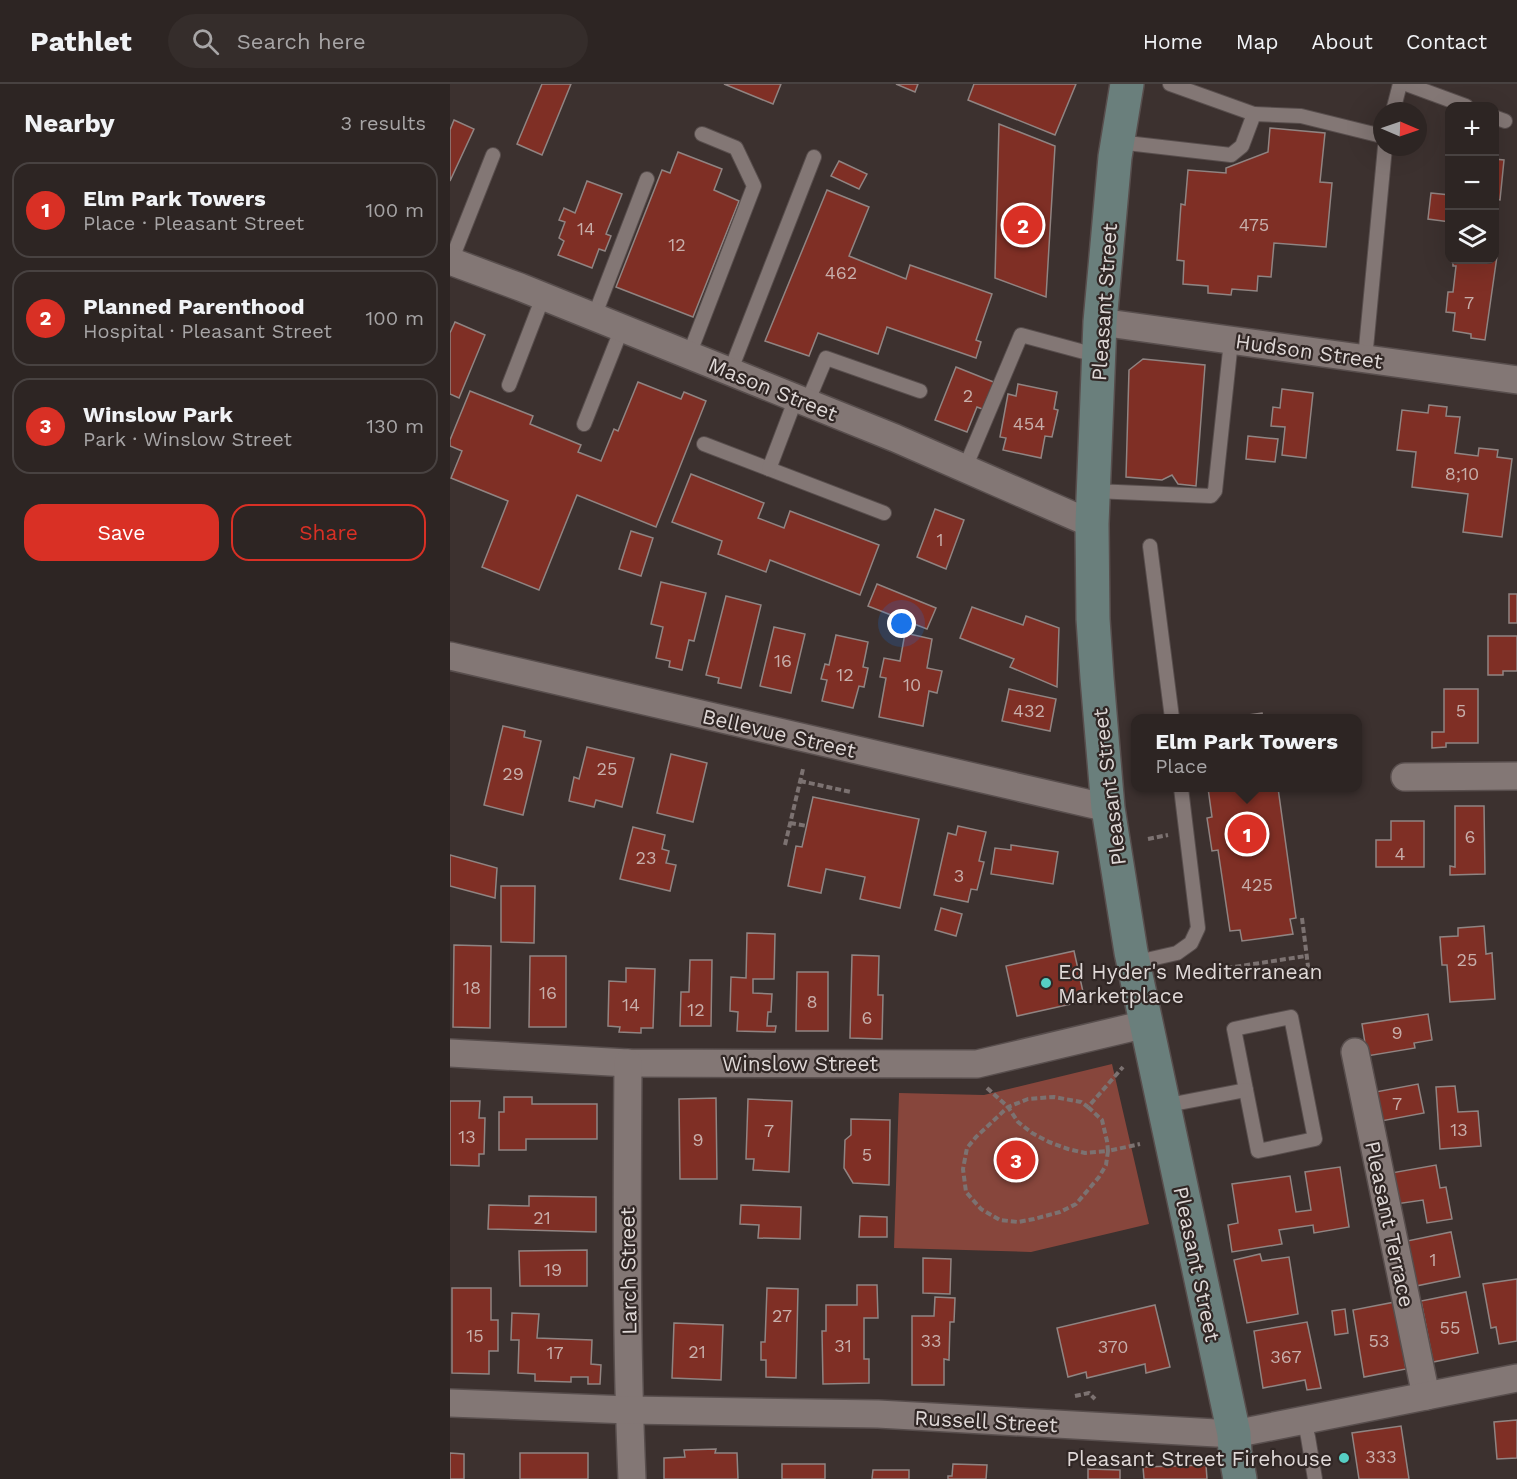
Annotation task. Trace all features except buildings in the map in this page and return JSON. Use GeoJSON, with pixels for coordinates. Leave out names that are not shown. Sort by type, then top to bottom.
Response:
{"type":"FeatureCollection","features":[{"type":"Feature","properties":{"kind":"main road","name":"Pleasant Street"},"geometry":{"type":"LineString","coordinates":[[1126,84],[1100,322],[1092,524],[1097,678],[1108,808],[1133,963],[1234,1434],[1240,1479]]}},
{"type":"Feature","properties":{"kind":"street","name":"Mason Street"},"geometry":{"type":"LineString","coordinates":[[451,261],[895,438],[1092,524]]}},
{"type":"Feature","properties":{"kind":"street","name":"Hudson Street"},"geometry":{"type":"LineString","coordinates":[[1100,322],[1517,380]]}},
{"type":"Feature","properties":{"kind":"street","name":"Bellevue Street"},"geometry":{"type":"LineString","coordinates":[[450,656],[1108,808]]}},
{"type":"Feature","properties":{"kind":"street"},"geometry":{"type":"LineString","coordinates":[[1404,777],[1517,776]]}},
{"type":"Feature","properties":{"kind":"street","name":"Winslow Street"},"geometry":{"type":"LineString","coordinates":[[450,1053],[628,1063],[977,1064],[1146,1024]]}},
{"type":"Feature","properties":{"kind":"street","name":"Pleasant Terrace"},"geometry":{"type":"LineString","coordinates":[[1355,1052],[1426,1396]]}},
{"type":"Feature","properties":{"kind":"street","name":"Larch Street"},"geometry":{"type":"LineString","coordinates":[[628,1063],[627,1216],[632,1479]]}},
{"type":"Feature","properties":{"kind":"street","name":"Russell Street"},"geometry":{"type":"LineString","coordinates":[[450,1403],[629,1410],[878,1414],[1234,1434],[1517,1378]]}},
{"type":"Feature","properties":{"kind":"lane"},"geometry":{"type":"LineString","coordinates":[[1170,84],[1254,114],[1300,116],[1373,134]]}},
{"type":"Feature","properties":{"kind":"lane"},"geometry":{"type":"LineString","coordinates":[[1395,102],[1400,84]]}},
{"type":"Feature","properties":{"kind":"lane"},"geometry":{"type":"LineString","coordinates":[[1406,84],[1455,102]]}},
{"type":"Feature","properties":{"kind":"lane"},"geometry":{"type":"LineString","coordinates":[[1118,142],[1231,155],[1242,146],[1254,114]]}},
{"type":"Feature","properties":{"kind":"lane"},"geometry":{"type":"LineString","coordinates":[[689,355],[754,186],[736,148],[702,134]]}},
{"type":"Feature","properties":{"kind":"lane"},"geometry":{"type":"LineString","coordinates":[[451,261],[493,155]]}},
{"type":"Feature","properties":{"kind":"lane"},"geometry":{"type":"LineString","coordinates":[[1365,359],[1384,156]]}},
{"type":"Feature","properties":{"kind":"lane"},"geometry":{"type":"LineString","coordinates":[[730,372],[814,157]]}},
{"type":"Feature","properties":{"kind":"lane"},"geometry":{"type":"LineString","coordinates":[[594,317],[646,179]]}},
{"type":"Feature","properties":{"kind":"lane"},"geometry":{"type":"LineString","coordinates":[[509,385],[543,297]]}},
{"type":"Feature","properties":{"kind":"lane"},"geometry":{"type":"LineString","coordinates":[[584,424],[622,328]]}},
{"type":"Feature","properties":{"kind":"lane"},"geometry":{"type":"LineString","coordinates":[[965,468],[1021,335],[1099,356]]}},
{"type":"Feature","properties":{"kind":"lane"},"geometry":{"type":"LineString","coordinates":[[1094,491],[1211,496],[1215,491],[1232,341]]}},
{"type":"Feature","properties":{"kind":"lane"},"geometry":{"type":"LineString","coordinates":[[769,470],[801,400],[826,358],[920,391]]}},
{"type":"Feature","properties":{"kind":"lane"},"geometry":{"type":"LineString","coordinates":[[704,444],[884,513]]}},
{"type":"Feature","properties":{"kind":"lane"},"geometry":{"type":"LineString","coordinates":[[1150,546],[1171,714]]}},
{"type":"Feature","properties":{"kind":"lane"},"geometry":{"type":"LineString","coordinates":[[1133,963],[1177,953],[1191,943],[1198,928],[1181,792]]}},
{"type":"Feature","properties":{"kind":"lane"},"geometry":{"type":"LineString","coordinates":[[1291,1017],[1315,1139],[1258,1151],[1246,1090],[1234,1029],[1291,1017]]}},
{"type":"Feature","properties":{"kind":"lane"},"geometry":{"type":"LineString","coordinates":[[1163,1106],[1246,1090]]}},
{"type":"Feature","properties":{"kind":"lane"},"geometry":{"type":"LineString","coordinates":[[1304,1420],[1315,1479]]}},
{"type":"Feature","properties":{"kind":"path"},"geometry":{"type":"LineString","coordinates":[[785,844],[803,769]]}},
{"type":"Feature","properties":{"kind":"path"},"geometry":{"type":"LineString","coordinates":[[800,781],[851,792]]}},
{"type":"Feature","properties":{"kind":"path"},"geometry":{"type":"LineString","coordinates":[[790,823],[807,826]]}},
{"type":"Feature","properties":{"kind":"path"},"geometry":{"type":"LineString","coordinates":[[1148,839],[1172,835]]}},
{"type":"Feature","properties":{"kind":"path"},"geometry":{"type":"LineString","coordinates":[[1302,918],[1308,974]]}},
{"type":"Feature","properties":{"kind":"path"},"geometry":{"type":"LineString","coordinates":[[1180,975],[1306,956]]}},
{"type":"Feature","properties":{"kind":"path"},"geometry":{"type":"LineString","coordinates":[[1088,1107],[1123,1067]]}},
{"type":"Feature","properties":{"kind":"path"},"geometry":{"type":"LineString","coordinates":[[987,1088],[1008,1107],[1018,1122],[1048,1142],[1085,1153],[1140,1144]]}},
{"type":"Feature","properties":{"kind":"path"},"geometry":{"type":"LineString","coordinates":[[1054,1097],[1081,1102],[1102,1120],[1108,1151],[1106,1165],[1076,1204],[1060,1212],[1018,1222],[1000,1220],[981,1209],[966,1192],[963,1168],[967,1148],[1008,1107],[1028,1099],[1054,1097]]}},
{"type":"Feature","properties":{"kind":"shaded area"},"geometry":{"type":"Polygon","coordinates":[[[1112,1064],[1149,1224],[1031,1252],[894,1248],[899,1093],[984,1095],[1112,1064]]]}},
{"type":"Feature","properties":{"kind":"place","name":"Planned Parenthood"},"geometry":{"type":"Point","coordinates":[1023,225]}},
{"type":"Feature","properties":{"kind":"place","name":"Elm Park Towers"},"geometry":{"type":"Point","coordinates":[1247,834]}},
{"type":"Feature","properties":{"kind":"place","name":"Ed Hyder's Mediterranean Marketplace"},"geometry":{"type":"Point","coordinates":[1046,983]}},
{"type":"Feature","properties":{"kind":"place","name":"Winslow Park"},"geometry":{"type":"Point","coordinates":[1016,1160]}},
{"type":"Feature","properties":{"kind":"place","name":"Pleasant Street Firehouse"},"geometry":{"type":"Point","coordinates":[1344,1458]}}]}
